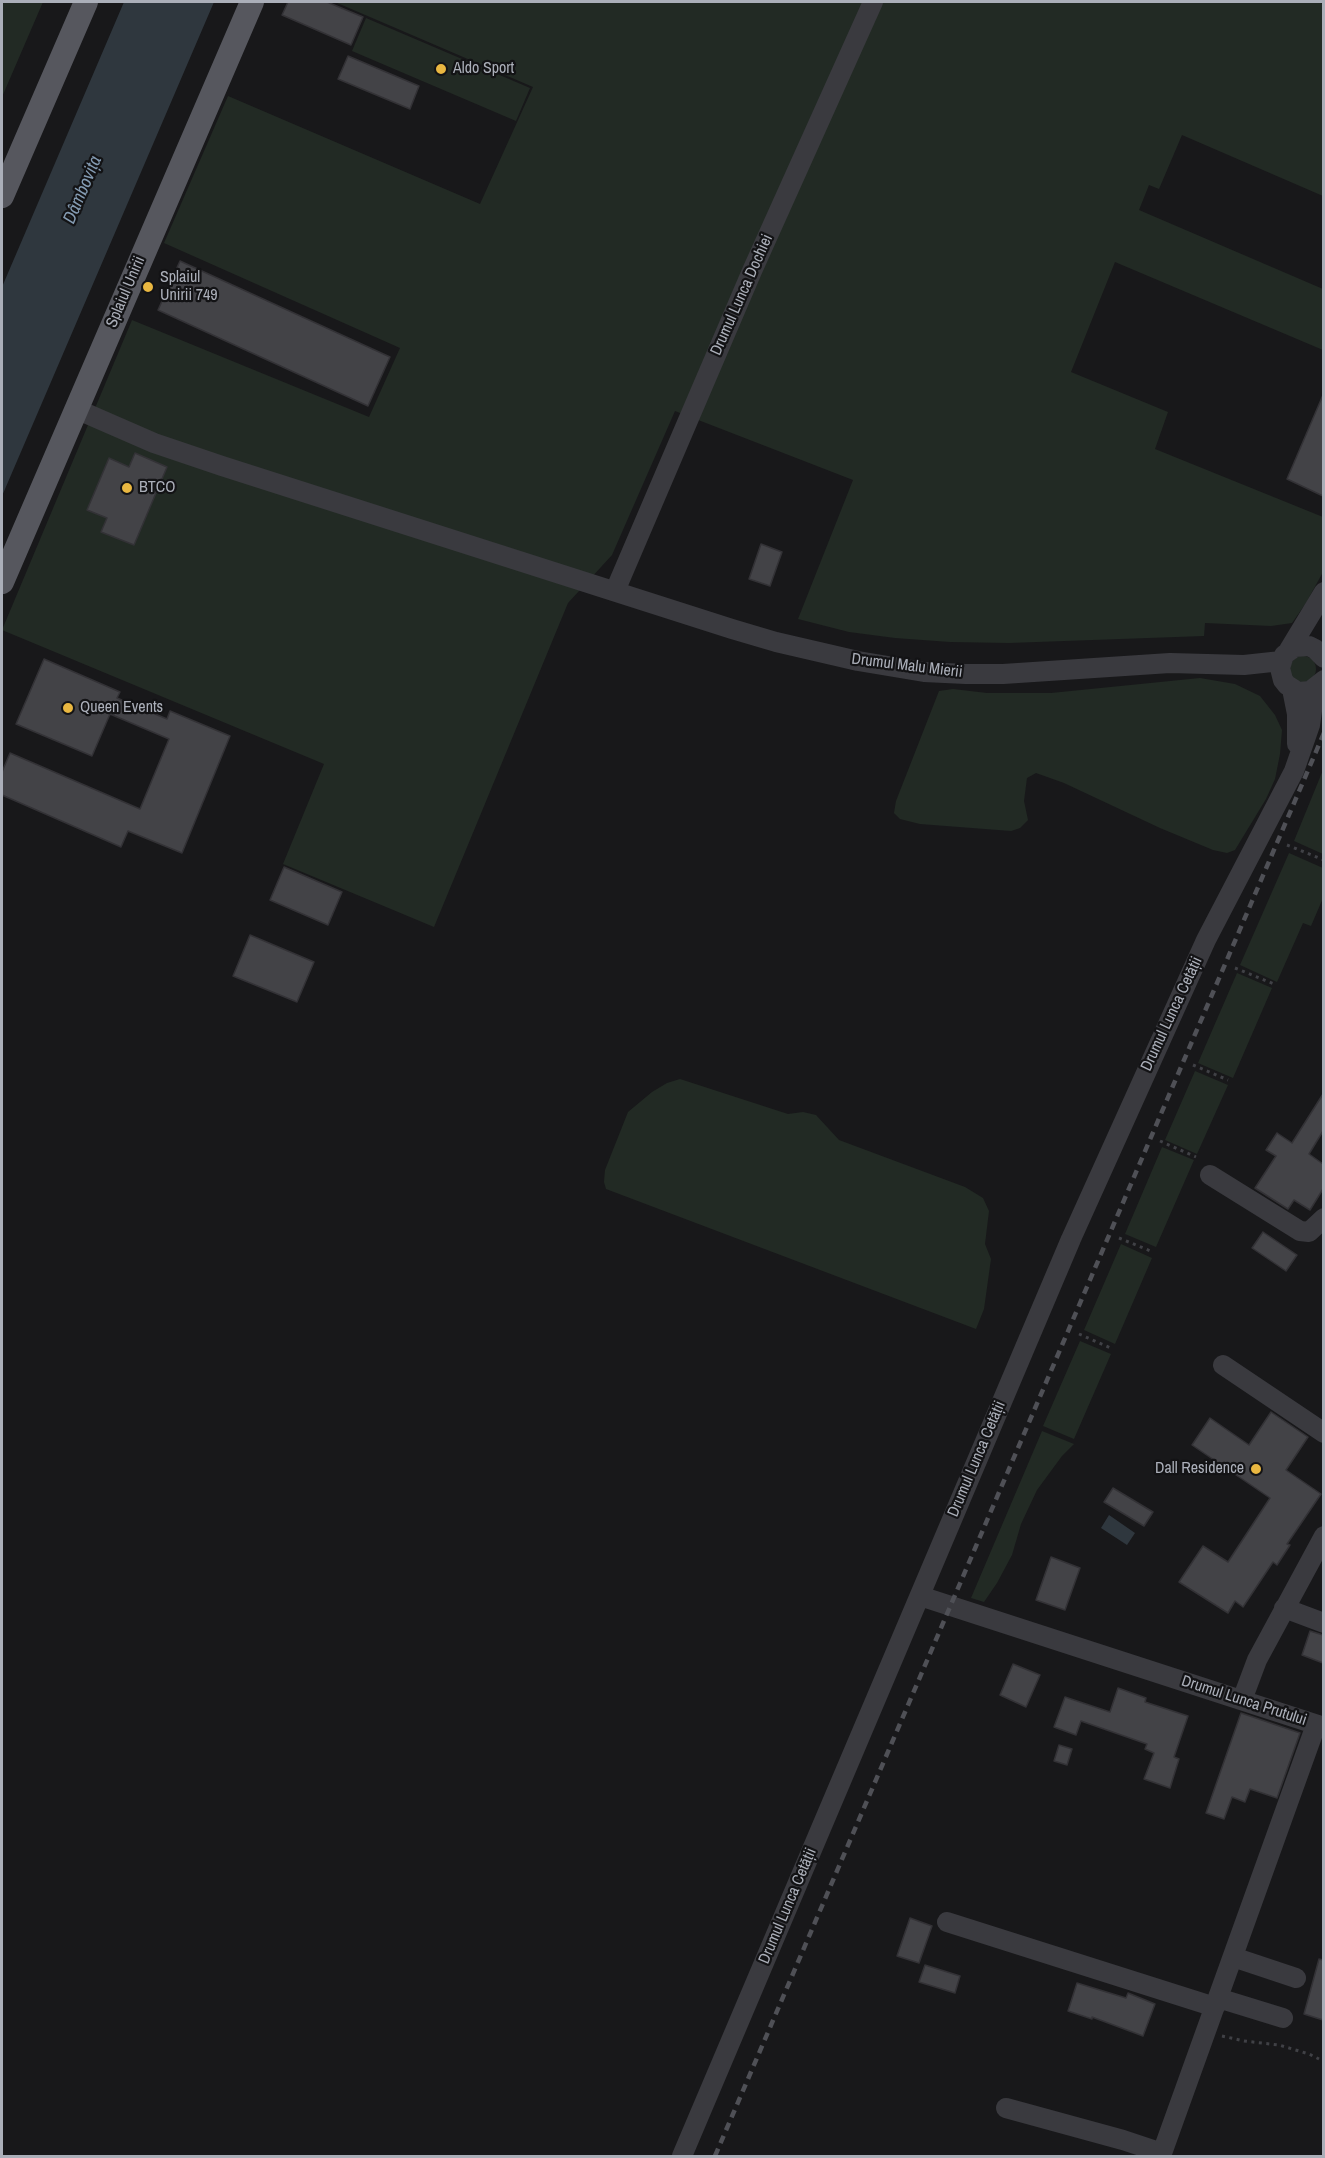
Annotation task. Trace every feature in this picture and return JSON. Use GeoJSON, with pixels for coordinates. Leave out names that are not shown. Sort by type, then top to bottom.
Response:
{"type":"FeatureCollection","features":[{"type":"Feature","properties":{"kind":"main road"},"geometry":{"type":"LineString","coordinates":[[2,196],[86,2]]}},
{"type":"Feature","properties":{"kind":"main road","name":"Splaiul Unirii"},"geometry":{"type":"LineString","coordinates":[[2,582],[252,2]]}},
{"type":"Feature","properties":{"kind":"street","name":"Drumul Lunca Dochiei"},"geometry":{"type":"LineString","coordinates":[[615,591],[752,272],[873,2]]}},
{"type":"Feature","properties":{"kind":"street","name":"Drumul Malu Mierii"},"geometry":{"type":"LineString","coordinates":[[76,409],[186,454],[776,642],[858,661],[924,672],[1003,674],[1188,662],[1286,669]]}},
{"type":"Feature","properties":{"kind":"street"},"geometry":{"type":"LineString","coordinates":[[1286,669],[1323,592]]}},
{"type":"Feature","properties":{"kind":"street"},"geometry":{"type":"LineString","coordinates":[[1286,669],[1302,646],[1309,646],[1323,653]]}},
{"type":"Feature","properties":{"kind":"street"},"geometry":{"type":"LineString","coordinates":[[1286,669],[1304,692],[1319,684]]}},
{"type":"Feature","properties":{"kind":"street","name":"Drumul Lunca Cetății"},"geometry":{"type":"LineString","coordinates":[[1286,669],[1298,725],[1294,771]]}},
{"type":"Feature","properties":{"kind":"street","name":"Drumul Lunca Cetății"},"geometry":{"type":"LineString","coordinates":[[682,2157],[1071,1239],[1206,940],[1294,771],[1310,725],[1319,684]]}},
{"type":"Feature","properties":{"kind":"street"},"geometry":{"type":"LineString","coordinates":[[1210,1175],[1300,1232],[1309,1232],[1323,1218]]}},
{"type":"Feature","properties":{"kind":"street"},"geometry":{"type":"LineString","coordinates":[[1223,1365],[1323,1433]]}},
{"type":"Feature","properties":{"kind":"street"},"geometry":{"type":"LineString","coordinates":[[1242,1700],[1257,1660],[1323,1536]]}},
{"type":"Feature","properties":{"kind":"street","name":"Drumul Lunca Prutului"},"geometry":{"type":"LineString","coordinates":[[920,1596],[1320,1726],[1161,2155]]}},
{"type":"Feature","properties":{"kind":"street"},"geometry":{"type":"LineString","coordinates":[[1284,1608],[1323,1623]]}},
{"type":"Feature","properties":{"kind":"street"},"geometry":{"type":"LineString","coordinates":[[947,1922],[1217,2002],[1283,2018]]}},
{"type":"Feature","properties":{"kind":"street"},"geometry":{"type":"LineString","coordinates":[[1233,1958],[1296,1978]]}},
{"type":"Feature","properties":{"kind":"street"},"geometry":{"type":"LineString","coordinates":[[1006,2108],[1124,2140],[1161,2155]]}},
{"type":"Feature","properties":{"kind":"path"},"geometry":{"type":"LineString","coordinates":[[1287,845],[1323,860]]}},
{"type":"Feature","properties":{"kind":"path"},"geometry":{"type":"LineString","coordinates":[[1235,968],[1274,984]]}},
{"type":"Feature","properties":{"kind":"path"},"geometry":{"type":"LineString","coordinates":[[1193,1065],[1228,1080]]}},
{"type":"Feature","properties":{"kind":"path"},"geometry":{"type":"LineString","coordinates":[[1160,1142],[1196,1157]]}},
{"type":"Feature","properties":{"kind":"path"},"geometry":{"type":"LineString","coordinates":[[1119,1238],[1153,1252]]}},
{"type":"Feature","properties":{"kind":"path"},"geometry":{"type":"LineString","coordinates":[[1079,1334],[1113,1349]]}},
{"type":"Feature","properties":{"kind":"path"},"geometry":{"type":"LineString","coordinates":[[1207,2031],[1234,2040],[1297,2050],[1319,2059]]}},
{"type":"Feature","properties":{"kind":"shaded area"},"geometry":{"type":"Polygon","coordinates":[[[2,2],[43,2],[2,97],[2,2]]]}},
{"type":"Feature","properties":{"kind":"shaded area"},"geometry":{"type":"Polygon","coordinates":[[[335,2],[1317,2],[1323,4],[1323,196],[1182,135],[1159,189],[1149,185],[1139,210],[1323,289],[1323,350],[1115,262],[1071,372],[1168,412],[1155,449],[1323,517],[1323,572],[1306,603],[1292,623],[1271,626],[1205,623],[1204,636],[1009,643],[895,638],[849,632],[798,619],[853,480],[675,411],[612,555],[568,603],[434,927],[283,864],[324,764],[2,630],[132,320],[369,417],[400,348],[164,243],[228,96],[480,204],[533,87],[335,2]]]}},
{"type":"Feature","properties":{"kind":"shaded area","name":"Aldo Sport"},"geometry":{"type":"Polygon","coordinates":[[[366,18],[530,88],[516,121],[352,51],[366,18]]]}},
{"type":"Feature","properties":{"kind":"shaded area"},"geometry":{"type":"Polygon","coordinates":[[[1303,656],[1312,660],[1316,669],[1312,678],[1303,682],[1294,678],[1290,669],[1294,660],[1303,656]]]}},
{"type":"Feature","properties":{"kind":"shaded area"},"geometry":{"type":"Polygon","coordinates":[[[1200,678],[1235,684],[1260,696],[1275,715],[1282,730],[1275,779],[1266,799],[1235,850],[1227,853],[1213,850],[1064,783],[1036,773],[1027,778],[1024,801],[1028,820],[1020,828],[1011,831],[920,824],[900,819],[894,813],[896,801],[939,691],[953,689],[987,693],[1051,693],[1200,678]]]}},
{"type":"Feature","properties":{"kind":"shaded area"},"geometry":{"type":"Polygon","coordinates":[[[1323,770],[1324,854],[1294,841],[1323,770]]]}},
{"type":"Feature","properties":{"kind":"shaded area"},"geometry":{"type":"Polygon","coordinates":[[[1289,853],[1323,868],[1323,898],[1311,926],[1303,923],[1277,982],[1240,965],[1289,853]]]}},
{"type":"Feature","properties":{"kind":"shaded area"},"geometry":{"type":"Polygon","coordinates":[[[1237,973],[1272,988],[1233,1078],[1198,1063],[1237,973]]]}},
{"type":"Feature","properties":{"kind":"shaded area"},"geometry":{"type":"Polygon","coordinates":[[[1195,1071],[1228,1085],[1197,1154],[1165,1140],[1195,1071]]]}},
{"type":"Feature","properties":{"kind":"shaded area"},"geometry":{"type":"Polygon","coordinates":[[[680,1079],[788,1114],[803,1112],[816,1115],[839,1140],[965,1187],[983,1198],[989,1211],[985,1244],[991,1259],[984,1309],[976,1329],[606,1189],[605,1170],[628,1112],[652,1092],[667,1083],[680,1079]]]}},
{"type":"Feature","properties":{"kind":"shaded area"},"geometry":{"type":"Polygon","coordinates":[[[1162,1147],[1194,1160],[1156,1247],[1125,1234],[1162,1147]]]}},
{"type":"Feature","properties":{"kind":"shaded area"},"geometry":{"type":"Polygon","coordinates":[[[1121,1244],[1152,1258],[1115,1344],[1084,1330],[1121,1244]]]}},
{"type":"Feature","properties":{"kind":"shaded area"},"geometry":{"type":"Polygon","coordinates":[[[1080,1341],[1111,1354],[1074,1439],[1043,1426],[1080,1341]]]}},
{"type":"Feature","properties":{"kind":"shaded area"},"geometry":{"type":"Polygon","coordinates":[[[1042,1431],[1074,1444],[1062,1456],[1037,1490],[1021,1524],[1012,1555],[997,1583],[984,1602],[971,1598],[1042,1431]]]}},
{"type":"Feature","properties":{"kind":"water","name":"Dâmbovița"},"geometry":{"type":"Polygon","coordinates":[[[124,2],[214,2],[2,496],[2,287],[124,2]]]}},
{"type":"Feature","properties":{"kind":"water"},"geometry":{"type":"Polygon","coordinates":[[[1109,1515],[1135,1533],[1127,1545],[1101,1528],[1109,1515]]]}},
{"type":"Feature","properties":{"kind":"building"},"geometry":{"type":"Polygon","coordinates":[[[288,2],[327,2],[363,17],[351,45],[282,15],[288,2]]]}},
{"type":"Feature","properties":{"kind":"building"},"geometry":{"type":"Polygon","coordinates":[[[348,56],[419,86],[410,109],[338,79],[348,56]]]}},
{"type":"Feature","properties":{"kind":"building"},"geometry":{"type":"Polygon","coordinates":[[[180,261],[390,357],[368,406],[158,310],[180,261]]]}},
{"type":"Feature","properties":{"kind":"building"},"geometry":{"type":"Polygon","coordinates":[[[1323,395],[1323,496],[1287,479],[1323,395]]]}},
{"type":"Feature","properties":{"kind":"building","name":"BTCO"},"geometry":{"type":"Polygon","coordinates":[[[135,453],[167,467],[134,545],[101,532],[107,518],[87,510],[109,458],[129,467],[135,453]]]}},
{"type":"Feature","properties":{"kind":"building"},"geometry":{"type":"Polygon","coordinates":[[[761,544],[782,552],[770,586],[749,579],[761,544]]]}},
{"type":"Feature","properties":{"kind":"building"},"geometry":{"type":"Polygon","coordinates":[[[44,659],[120,692],[117,698],[167,719],[170,711],[230,736],[182,853],[128,831],[121,847],[2,795],[2,772],[10,753],[140,809],[169,739],[110,714],[92,756],[16,724],[44,659]]]}},
{"type":"Feature","properties":{"kind":"building"},"geometry":{"type":"Polygon","coordinates":[[[284,867],[342,892],[328,925],[270,900],[284,867]]]}},
{"type":"Feature","properties":{"kind":"building"},"geometry":{"type":"Polygon","coordinates":[[[250,935],[314,962],[297,1002],[233,976],[250,935]]]}},
{"type":"Feature","properties":{"kind":"building"},"geometry":{"type":"Polygon","coordinates":[[[1323,1094],[1323,1131],[1309,1154],[1323,1164],[1323,1189],[1310,1210],[1294,1200],[1288,1209],[1255,1188],[1276,1156],[1266,1150],[1277,1133],[1292,1143],[1323,1094]]]}},
{"type":"Feature","properties":{"kind":"building"},"geometry":{"type":"Polygon","coordinates":[[[1263,1232],[1297,1255],[1286,1271],[1252,1248],[1263,1232]]]}},
{"type":"Feature","properties":{"kind":"building"},"geometry":{"type":"Polygon","coordinates":[[[1271,1412],[1308,1437],[1286,1470],[1321,1494],[1287,1544],[1290,1545],[1277,1565],[1273,1562],[1243,1607],[1235,1601],[1228,1613],[1179,1582],[1203,1546],[1228,1562],[1270,1498],[1192,1445],[1210,1418],[1249,1445],[1271,1412]]]}},
{"type":"Feature","properties":{"kind":"building"},"geometry":{"type":"Polygon","coordinates":[[[1113,1488],[1153,1512],[1144,1526],[1104,1502],[1113,1488]]]}},
{"type":"Feature","properties":{"kind":"building"},"geometry":{"type":"Polygon","coordinates":[[[1051,1557],[1080,1568],[1065,1610],[1036,1600],[1051,1557]]]}},
{"type":"Feature","properties":{"kind":"building"},"geometry":{"type":"Polygon","coordinates":[[[1310,1631],[1323,1635],[1323,1663],[1302,1655],[1310,1631]]]}},
{"type":"Feature","properties":{"kind":"building"},"geometry":{"type":"Polygon","coordinates":[[[1013,1664],[1040,1675],[1026,1707],[1000,1695],[1013,1664]]]}},
{"type":"Feature","properties":{"kind":"building"},"geometry":{"type":"Polygon","coordinates":[[[1118,1688],[1146,1698],[1145,1702],[1188,1716],[1174,1757],[1179,1759],[1170,1788],[1144,1779],[1154,1753],[1145,1749],[1147,1744],[1081,1721],[1076,1735],[1054,1727],[1065,1697],[1110,1712],[1118,1688]]]}},
{"type":"Feature","properties":{"kind":"building"},"geometry":{"type":"Polygon","coordinates":[[[1241,1713],[1300,1733],[1277,1798],[1250,1789],[1245,1802],[1232,1797],[1224,1819],[1206,1813],[1241,1713]]]}},
{"type":"Feature","properties":{"kind":"building"},"geometry":{"type":"Polygon","coordinates":[[[1059,1745],[1072,1749],[1067,1765],[1054,1761],[1059,1745]]]}},
{"type":"Feature","properties":{"kind":"building"},"geometry":{"type":"Polygon","coordinates":[[[910,1918],[932,1926],[919,1963],[897,1956],[910,1918]]]}},
{"type":"Feature","properties":{"kind":"building"},"geometry":{"type":"Polygon","coordinates":[[[1319,1959],[1323,1960],[1323,2020],[1304,2014],[1319,1959]]]}},
{"type":"Feature","properties":{"kind":"building"},"geometry":{"type":"Polygon","coordinates":[[[925,1965],[960,1976],[955,1993],[919,1982],[925,1965]]]}},
{"type":"Feature","properties":{"kind":"building"},"geometry":{"type":"Polygon","coordinates":[[[1077,1983],[1126,1998],[1128,1993],[1155,2004],[1143,2036],[1092,2017],[1092,2019],[1068,2011],[1077,1983]]]}},
{"type":"Feature","properties":{"kind":"railway"},"geometry":{"type":"LineString","coordinates":[[715,2156],[1324,733]]}},
{"type":"Feature","properties":{"kind":"place","name":"Aldo Sport"},"geometry":{"type":"Point","coordinates":[441,69]}},
{"type":"Feature","properties":{"kind":"place","name":"Splaiul Unirii 749"},"geometry":{"type":"Point","coordinates":[148,287]}},
{"type":"Feature","properties":{"kind":"place","name":"BTCO"},"geometry":{"type":"Point","coordinates":[127,488]}},
{"type":"Feature","properties":{"kind":"place","name":"Queen Events"},"geometry":{"type":"Point","coordinates":[68,708]}},
{"type":"Feature","properties":{"kind":"place","name":"Dall Residence"},"geometry":{"type":"Point","coordinates":[1256,1469]}}]}
